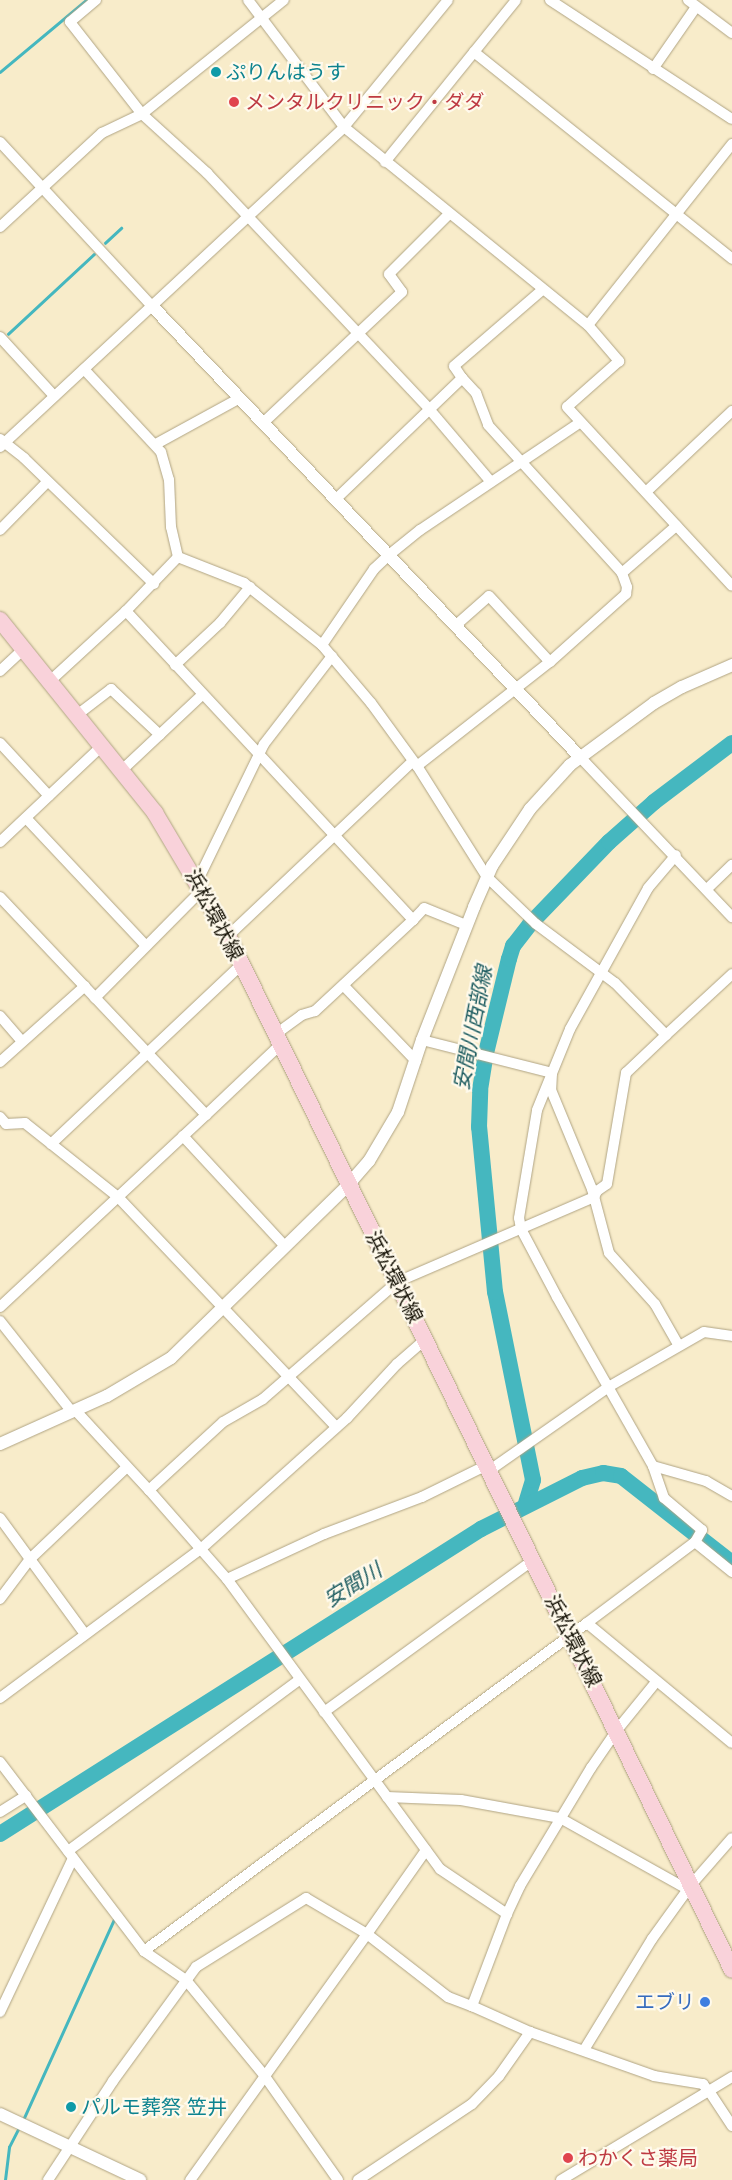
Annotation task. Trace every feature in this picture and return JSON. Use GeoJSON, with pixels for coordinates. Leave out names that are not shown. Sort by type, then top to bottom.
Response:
{"type":"FeatureCollection","features":[{"type":"Feature","properties":{"kind":"main road","name":"浜松環状線"},"geometry":{"type":"LineString","coordinates":[[0,620],[102,746],[154,814],[228,936],[348,1185],[426,1339],[504,1504],[617,1730],[690,1886],[732,1970]]}},
{"type":"Feature","properties":{"kind":"street"},"geometry":{"type":"LineString","coordinates":[[96,0],[70,22],[142,114],[182,148],[248,216],[430,410],[492,482]]}},
{"type":"Feature","properties":{"kind":"street"},"geometry":{"type":"LineString","coordinates":[[248,0],[344,128],[542,290],[588,325],[619,361],[567,407],[579,423],[676,526],[730,579]]}},
{"type":"Feature","properties":{"kind":"street"},"geometry":{"type":"LineString","coordinates":[[0,227],[102,133],[142,114],[284,0]]}},
{"type":"Feature","properties":{"kind":"street"},"geometry":{"type":"LineString","coordinates":[[154,584],[47,482],[2,443],[152,307],[344,128],[448,0]]}},
{"type":"Feature","properties":{"kind":"street"},"geometry":{"type":"LineString","coordinates":[[385,162],[516,0]]}},
{"type":"Feature","properties":{"kind":"street"},"geometry":{"type":"LineString","coordinates":[[550,0],[732,119]]}},
{"type":"Feature","properties":{"kind":"street"},"geometry":{"type":"LineString","coordinates":[[653,69],[692,3],[732,33]]}},
{"type":"Feature","properties":{"kind":"street"},"geometry":{"type":"LineString","coordinates":[[474,52],[732,259]]}},
{"type":"Feature","properties":{"kind":"street"},"geometry":{"type":"LineString","coordinates":[[0,142],[152,307],[514,689],[676,855],[732,917]]}},
{"type":"Feature","properties":{"kind":"street"},"geometry":{"type":"LineString","coordinates":[[588,325],[732,144]]}},
{"type":"Feature","properties":{"kind":"street"},"geometry":{"type":"LineString","coordinates":[[263,423],[402,292],[389,274],[448,214]]}},
{"type":"Feature","properties":{"kind":"street"},"geometry":{"type":"LineString","coordinates":[[228,936],[414,764],[550,662],[626,594],[627,587],[622,573],[561,509],[488,425],[476,393],[454,366],[542,290]]}},
{"type":"Feature","properties":{"kind":"street"},"geometry":{"type":"LineString","coordinates":[[0,337],[54,396]]}},
{"type":"Feature","properties":{"kind":"street"},"geometry":{"type":"LineString","coordinates":[[84,369],[162,452],[169,480],[171,528],[178,557]]}},
{"type":"Feature","properties":{"kind":"street"},"geometry":{"type":"LineString","coordinates":[[336,499],[462,378]]}},
{"type":"Feature","properties":{"kind":"street"},"geometry":{"type":"LineString","coordinates":[[156,444],[240,398]]}},
{"type":"Feature","properties":{"kind":"street"},"geometry":{"type":"LineString","coordinates":[[646,492],[732,411]]}},
{"type":"Feature","properties":{"kind":"street"},"geometry":{"type":"LineString","coordinates":[[322,645],[374,569],[389,555],[579,423]]}},
{"type":"Feature","properties":{"kind":"street"},"geometry":{"type":"LineString","coordinates":[[0,530],[47,482]]}},
{"type":"Feature","properties":{"kind":"street"},"geometry":{"type":"LineString","coordinates":[[622,573],[676,526]]}},
{"type":"Feature","properties":{"kind":"street"},"geometry":{"type":"LineString","coordinates":[[50,681],[154,584],[178,557]]}},
{"type":"Feature","properties":{"kind":"street"},"geometry":{"type":"LineString","coordinates":[[178,557],[250,587],[322,645],[371,703],[414,764],[487,877],[536,924],[633,998],[666,1035]]}},
{"type":"Feature","properties":{"kind":"street"},"geometry":{"type":"LineString","coordinates":[[176,665],[220,623],[250,587]]}},
{"type":"Feature","properties":{"kind":"street"},"geometry":{"type":"LineString","coordinates":[[455,626],[489,596],[550,662]]}},
{"type":"Feature","properties":{"kind":"street"},"geometry":{"type":"LineString","coordinates":[[126,611],[413,920]]}},
{"type":"Feature","properties":{"kind":"street"},"geometry":{"type":"LineString","coordinates":[[0,671],[24,649]]}},
{"type":"Feature","properties":{"kind":"street"},"geometry":{"type":"LineString","coordinates":[[95,998],[146,946],[199,886],[260,754],[332,656]]}},
{"type":"Feature","properties":{"kind":"street"},"geometry":{"type":"LineString","coordinates":[[0,1444],[141,1378],[172,1358],[348,1185],[385,1138],[398,1112],[422,1040],[466,925],[487,877],[530,809],[580,757],[668,695],[732,665]]}},
{"type":"Feature","properties":{"kind":"street"},"geometry":{"type":"LineString","coordinates":[[77,715],[111,689],[160,735]]}},
{"type":"Feature","properties":{"kind":"street"},"geometry":{"type":"LineString","coordinates":[[121,771],[204,694]]}},
{"type":"Feature","properties":{"kind":"street"},"geometry":{"type":"LineString","coordinates":[[0,743],[49,796]]}},
{"type":"Feature","properties":{"kind":"street"},"geometry":{"type":"LineString","coordinates":[[0,842],[102,746]]}},
{"type":"Feature","properties":{"kind":"street"},"geometry":{"type":"LineString","coordinates":[[26,818],[146,946]]}},
{"type":"Feature","properties":{"kind":"street"},"geometry":{"type":"LineString","coordinates":[[144,1951],[698,1540],[702,1530],[664,1498],[653,1466],[521,1229],[520,1218],[537,1110],[579,1008],[648,888],[676,855]]}},
{"type":"Feature","properties":{"kind":"street"},"geometry":{"type":"LineString","coordinates":[[707,889],[732,865]]}},
{"type":"Feature","properties":{"kind":"street"},"geometry":{"type":"LineString","coordinates":[[0,897],[206,1115]]}},
{"type":"Feature","properties":{"kind":"street"},"geometry":{"type":"LineString","coordinates":[[0,914],[9,906]]}},
{"type":"Feature","properties":{"kind":"street"},"geometry":{"type":"LineString","coordinates":[[0,1307],[206,1115],[302,1014],[315,1011],[344,986],[424,908],[466,925]]}},
{"type":"Feature","properties":{"kind":"street"},"geometry":{"type":"LineString","coordinates":[[51,1144],[241,965]]}},
{"type":"Feature","properties":{"kind":"street"},"geometry":{"type":"LineString","coordinates":[[149,1490],[223,1422],[263,1399],[397,1282],[594,1197],[597,1190],[607,1184],[626,1073],[732,974]]}},
{"type":"Feature","properties":{"kind":"street"},"geometry":{"type":"LineString","coordinates":[[0,1062],[84,986]]}},
{"type":"Feature","properties":{"kind":"street"},"geometry":{"type":"LineString","coordinates":[[344,986],[416,1061]]}},
{"type":"Feature","properties":{"kind":"street"},"geometry":{"type":"LineString","coordinates":[[0,1016],[22,1041]]}},
{"type":"Feature","properties":{"kind":"street"},"geometry":{"type":"LineString","coordinates":[[422,1040],[552,1073]]}},
{"type":"Feature","properties":{"kind":"street"},"geometry":{"type":"LineString","coordinates":[[552,1073],[550,1090],[594,1197],[609,1253],[655,1304],[679,1346]]}},
{"type":"Feature","properties":{"kind":"street"},"geometry":{"type":"LineString","coordinates":[[0,1117],[6,1124],[25,1123],[118,1197],[336,1427]]}},
{"type":"Feature","properties":{"kind":"street"},"geometry":{"type":"LineString","coordinates":[[183,1136],[285,1246]]}},
{"type":"Feature","properties":{"kind":"street"},"geometry":{"type":"LineString","coordinates":[[0,1321],[74,1411],[202,1548],[227,1579],[284,1660],[440,1869],[507,1914]]}},
{"type":"Feature","properties":{"kind":"street"},"geometry":{"type":"LineString","coordinates":[[227,1579],[324,1534],[422,1497],[488,1467],[527,1443],[610,1386],[709,1331],[732,1336]]}},
{"type":"Feature","properties":{"kind":"street"},"geometry":{"type":"LineString","coordinates":[[0,1698],[202,1548],[336,1427],[426,1339]]}},
{"type":"Feature","properties":{"kind":"street"},"geometry":{"type":"LineString","coordinates":[[653,1466],[706,1481],[732,1496]]}},
{"type":"Feature","properties":{"kind":"street"},"geometry":{"type":"LineString","coordinates":[[0,1599],[30,1559],[126,1468]]}},
{"type":"Feature","properties":{"kind":"street"},"geometry":{"type":"LineString","coordinates":[[0,1518],[85,1634]]}},
{"type":"Feature","properties":{"kind":"street"},"geometry":{"type":"LineString","coordinates":[[698,1540],[732,1572]]}},
{"type":"Feature","properties":{"kind":"street"},"geometry":{"type":"LineString","coordinates":[[324,1712],[532,1561]]}},
{"type":"Feature","properties":{"kind":"street"},"geometry":{"type":"LineString","coordinates":[[587,1623],[732,1743]]}},
{"type":"Feature","properties":{"kind":"street"},"geometry":{"type":"LineString","coordinates":[[0,2012],[70,1855],[299,1680]]}},
{"type":"Feature","properties":{"kind":"street"},"geometry":{"type":"LineString","coordinates":[[472,2006],[507,1914],[560,1818],[617,1730],[656,1682]]}},
{"type":"Feature","properties":{"kind":"street"},"geometry":{"type":"LineString","coordinates":[[0,1762],[144,1951],[186,1980],[264,2075],[338,2180]]}},
{"type":"Feature","properties":{"kind":"street"},"geometry":{"type":"LineString","coordinates":[[0,1812],[26,1796]]}},
{"type":"Feature","properties":{"kind":"street"},"geometry":{"type":"LineString","coordinates":[[387,1797],[461,1800],[560,1818],[690,1886]]}},
{"type":"Feature","properties":{"kind":"street"},"geometry":{"type":"LineString","coordinates":[[584,2050],[652,1938],[690,1886],[732,1838]]}},
{"type":"Feature","properties":{"kind":"street"},"geometry":{"type":"LineString","coordinates":[[190,2180],[426,1850]]}},
{"type":"Feature","properties":{"kind":"street"},"geometry":{"type":"LineString","coordinates":[[48,2180],[113,2082],[196,1967],[306,1898],[367,1934],[448,1997],[530,2032],[670,2081],[703,2084],[732,2126]]}},
{"type":"Feature","properties":{"kind":"street"},"geometry":{"type":"LineString","coordinates":[[358,2180],[472,2104],[499,2076],[530,2032]]}},
{"type":"Feature","properties":{"kind":"street"},"geometry":{"type":"LineString","coordinates":[[561,2180],[732,2077]]}},
{"type":"Feature","properties":{"kind":"street"},"geometry":{"type":"LineString","coordinates":[[0,2114],[140,2180]]}},
{"type":"Feature","properties":{"kind":"waterway"},"geometry":{"type":"LineString","coordinates":[[0,72],[86,0]]}},
{"type":"Feature","properties":{"kind":"waterway"},"geometry":{"type":"LineString","coordinates":[[105,243],[121,228]]}},
{"type":"Feature","properties":{"kind":"waterway"},"geometry":{"type":"LineString","coordinates":[[8,334],[94,254]]}},
{"type":"Feature","properties":{"kind":"waterway","name":"安間川西部線"},"geometry":{"type":"LineString","coordinates":[[526,1503],[533,1480],[495,1292],[479,1127],[480,1090],[486,1053],[509,959],[513,946],[530,924],[609,842],[654,802],[732,743]]}},
{"type":"Feature","properties":{"kind":"waterway","name":"安間川"},"geometry":{"type":"LineString","coordinates":[[0,1834],[481,1529],[582,1478],[603,1473],[621,1476],[732,1563]]}},
{"type":"Feature","properties":{"kind":"waterway"},"geometry":{"type":"LineString","coordinates":[[23,2120],[114,1919]]}},
{"type":"Feature","properties":{"kind":"waterway"},"geometry":{"type":"LineString","coordinates":[[5,2180],[9,2147],[19,2127]]}},
{"type":"Feature","properties":{"kind":"place","name":"ぷりんはうす"},"geometry":{"type":"Point","coordinates":[216,72]}},
{"type":"Feature","properties":{"kind":"place","name":"メンタルクリニック・ダダ"},"geometry":{"type":"Point","coordinates":[234,102]}},
{"type":"Feature","properties":{"kind":"place","name":"エブリ"},"geometry":{"type":"Point","coordinates":[705,2002]}},
{"type":"Feature","properties":{"kind":"place","name":"パルモ葬祭 笠井"},"geometry":{"type":"Point","coordinates":[71,2107]}},
{"type":"Feature","properties":{"kind":"place","name":"わかくさ薬局"},"geometry":{"type":"Point","coordinates":[568,2158]}}]}
